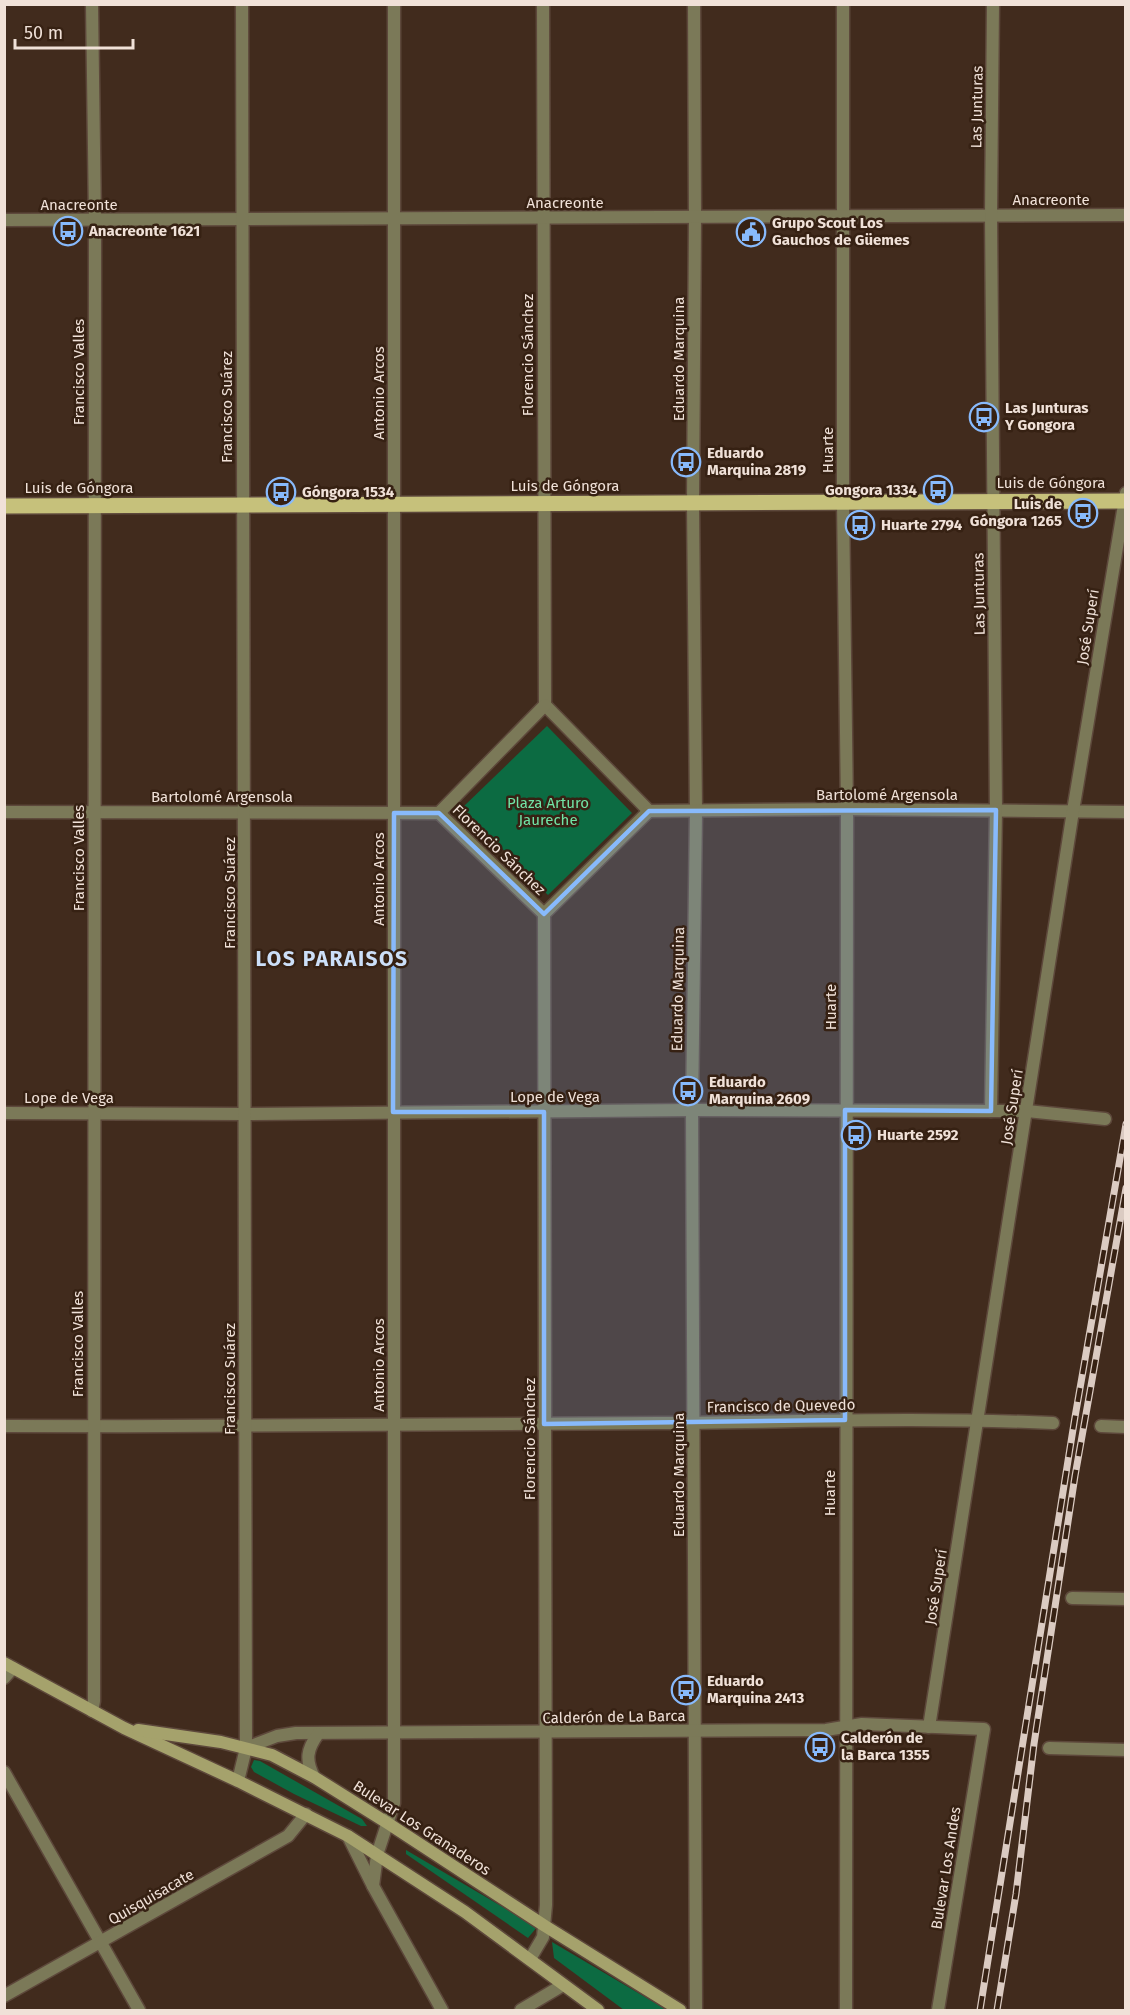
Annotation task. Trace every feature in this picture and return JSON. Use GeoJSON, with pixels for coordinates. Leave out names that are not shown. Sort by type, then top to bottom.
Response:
{"type":"FeatureCollection","features":[{"type":"Feature","properties":{"kind":"main road","name":"Luis de Góngora"},"geometry":{"type":"LineString","coordinates":[[4,506],[993,502],[1125,498]]}},
{"type":"Feature","properties":{"kind":"main road","name":"Bulevar Los Granaderos"},"geometry":{"type":"LineString","coordinates":[[9,1666],[124,1728],[348,1836],[465,1912],[598,2010]]}},
{"type":"Feature","properties":{"kind":"main road","name":"Bulevar Los Granaderos"},"geometry":{"type":"LineString","coordinates":[[124,1728],[221,1742],[272,1755],[314,1777],[680,2010]]}},
{"type":"Feature","properties":{"kind":"street","name":"Francisco Valles"},"geometry":{"type":"LineString","coordinates":[[92,4],[95,220],[93,505],[94,1701],[92,1711]]}},
{"type":"Feature","properties":{"kind":"street","name":"Francisco Suárez"},"geometry":{"type":"LineString","coordinates":[[238,1781],[246,1748],[243,1114],[246,812],[242,506],[242,4]]}},
{"type":"Feature","properties":{"kind":"street","name":"Antonio Arcos"},"geometry":{"type":"LineString","coordinates":[[373,1886],[377,1855],[394,1803],[394,4]]}},
{"type":"Feature","properties":{"kind":"street","name":"Florencio Sánchez"},"geometry":{"type":"LineString","coordinates":[[543,4],[545,705],[439,813],[544,914]]}},
{"type":"Feature","properties":{"kind":"street","name":"Eduardo Marquina"},"geometry":{"type":"LineString","coordinates":[[694,4],[693,504],[696,812],[692,1110],[696,2010]]}},
{"type":"Feature","properties":{"kind":"street","name":"Huarte"},"geometry":{"type":"LineString","coordinates":[[843,4],[843,502],[847,810],[846,2010]]}},
{"type":"Feature","properties":{"kind":"street","name":"Las Junturas"},"geometry":{"type":"LineString","coordinates":[[991,1111],[996,810],[991,215],[993,4]]}},
{"type":"Feature","properties":{"kind":"street","name":"Anacreonte"},"geometry":{"type":"LineString","coordinates":[[4,220],[1125,215]]}},
{"type":"Feature","properties":{"kind":"street","name":"José Superí"},"geometry":{"type":"LineString","coordinates":[[929,1726],[1073,811],[1125,498]]}},
{"type":"Feature","properties":{"kind":"street"},"geometry":{"type":"LineString","coordinates":[[545,705],[649,811]]}},
{"type":"Feature","properties":{"kind":"street","name":"Florencio Sánchez"},"geometry":{"type":"LineString","coordinates":[[530,1959],[543,1937],[545,1926],[544,914],[649,811]]}},
{"type":"Feature","properties":{"kind":"street","name":"Bartolomé Argensola"},"geometry":{"type":"LineString","coordinates":[[649,811],[1125,812]]}},
{"type":"Feature","properties":{"kind":"street","name":"Bartolomé Argensola"},"geometry":{"type":"LineString","coordinates":[[4,812],[439,813]]}},
{"type":"Feature","properties":{"kind":"street","name":"Lope de Vega"},"geometry":{"type":"LineString","coordinates":[[4,1113],[243,1114],[845,1110],[1027,1111],[1105,1119]]}},
{"type":"Feature","properties":{"kind":"street","name":"Francisco de Quevedo"},"geometry":{"type":"LineString","coordinates":[[4,1426],[544,1424],[845,1420],[977,1420],[1053,1424]]}},
{"type":"Feature","properties":{"kind":"street"},"geometry":{"type":"LineString","coordinates":[[1101,1426],[1125,1427]]}},
{"type":"Feature","properties":{"kind":"street"},"geometry":{"type":"LineString","coordinates":[[1072,1598],[1125,1599]]}},
{"type":"Feature","properties":{"kind":"street"},"geometry":{"type":"LineString","coordinates":[[4,1678],[9,1666]]}},
{"type":"Feature","properties":{"kind":"street","name":"Calderón de La Barca"},"geometry":{"type":"LineString","coordinates":[[246,1748],[278,1736],[296,1733],[826,1730],[862,1724],[984,1729]]}},
{"type":"Feature","properties":{"kind":"street","name":"Bulevar Los Andes"},"geometry":{"type":"LineString","coordinates":[[938,2010],[984,1729]]}},
{"type":"Feature","properties":{"kind":"street"},"geometry":{"type":"LineString","coordinates":[[314,1777],[307,1761],[308,1750],[318,1734]]}},
{"type":"Feature","properties":{"kind":"street"},"geometry":{"type":"LineString","coordinates":[[1049,1748],[1125,1750]]}},
{"type":"Feature","properties":{"kind":"street"},"geometry":{"type":"LineString","coordinates":[[4,1772],[139,2010]]}},
{"type":"Feature","properties":{"kind":"street","name":"Quisquisacate"},"geometry":{"type":"LineString","coordinates":[[4,1996],[288,1836],[306,1815]]}},
{"type":"Feature","properties":{"kind":"street"},"geometry":{"type":"LineString","coordinates":[[348,1836],[442,2010]]}},
{"type":"Feature","properties":{"kind":"street"},"geometry":{"type":"LineString","coordinates":[[521,2010],[563,1985]]}},
{"type":"Feature","properties":{"kind":"highlighted area"},"geometry":{"type":"Polygon","coordinates":[[[996,810],[991,1111],[845,1110],[845,1420],[544,1424],[544,1112],[393,1112],[394,813],[439,813],[544,914],[649,811],[996,810]]]}},
{"type":"Feature","properties":{"kind":"green space","name":"Plaza Arturo Jaureche"},"geometry":{"type":"Polygon","coordinates":[[[547,726],[632,813],[548,895],[462,808],[547,726]]]}},
{"type":"Feature","properties":{"kind":"green space"},"geometry":{"type":"Polygon","coordinates":[[[254,1760],[260,1761],[362,1819],[367,1826],[361,1826],[294,1794],[254,1772],[251,1767],[254,1760]]]}},
{"type":"Feature","properties":{"kind":"green space"},"geometry":{"type":"Polygon","coordinates":[[[406,1850],[537,1927],[528,1938],[406,1854],[406,1850]]]}},
{"type":"Feature","properties":{"kind":"green space"},"geometry":{"type":"Polygon","coordinates":[[[552,1942],[667,2010],[624,2010],[554,1958],[552,1942]]]}},
{"type":"Feature","properties":{"kind":"railway"},"geometry":{"type":"LineString","coordinates":[[980,2010],[1075,1417],[1126,1124]]}},
{"type":"Feature","properties":{"kind":"railway"},"geometry":{"type":"LineString","coordinates":[[997,2010],[1016,1894],[1034,1744],[1075,1476],[1126,1188]]}},
{"type":"Feature","properties":{"kind":"place","name":"Anacreonte 1621"},"geometry":{"type":"Point","coordinates":[68,231]}},
{"type":"Feature","properties":{"kind":"place","name":"Grupo Scout Los Gauchos de Güemes"},"geometry":{"type":"Point","coordinates":[751,232]}},
{"type":"Feature","properties":{"kind":"place","name":"Las Junturas Y Gongora"},"geometry":{"type":"Point","coordinates":[984,417]}},
{"type":"Feature","properties":{"kind":"place","name":"Eduardo Marquina 2819"},"geometry":{"type":"Point","coordinates":[686,462]}},
{"type":"Feature","properties":{"kind":"place","name":"Gongora 1334"},"geometry":{"type":"Point","coordinates":[938,490]}},
{"type":"Feature","properties":{"kind":"place","name":"Góngora 1534"},"geometry":{"type":"Point","coordinates":[281,492]}},
{"type":"Feature","properties":{"kind":"place","name":"Luis de Góngora 1265"},"geometry":{"type":"Point","coordinates":[1083,513]}},
{"type":"Feature","properties":{"kind":"place","name":"Huarte 2794"},"geometry":{"type":"Point","coordinates":[860,525]}},
{"type":"Feature","properties":{"kind":"place","name":"Eduardo Marquina 2609"},"geometry":{"type":"Point","coordinates":[688,1091]}},
{"type":"Feature","properties":{"kind":"place","name":"Huarte 2592"},"geometry":{"type":"Point","coordinates":[856,1135]}},
{"type":"Feature","properties":{"kind":"place","name":"Eduardo Marquina 2413"},"geometry":{"type":"Point","coordinates":[686,1690]}},
{"type":"Feature","properties":{"kind":"place","name":"Calderón de la Barca 1355"},"geometry":{"type":"Point","coordinates":[820,1747]}},
{"type":"Feature","properties":{"kind":"district","name":"LOS PARAISOS"},"geometry":{"type":"Point","coordinates":[332,959]}}]}
